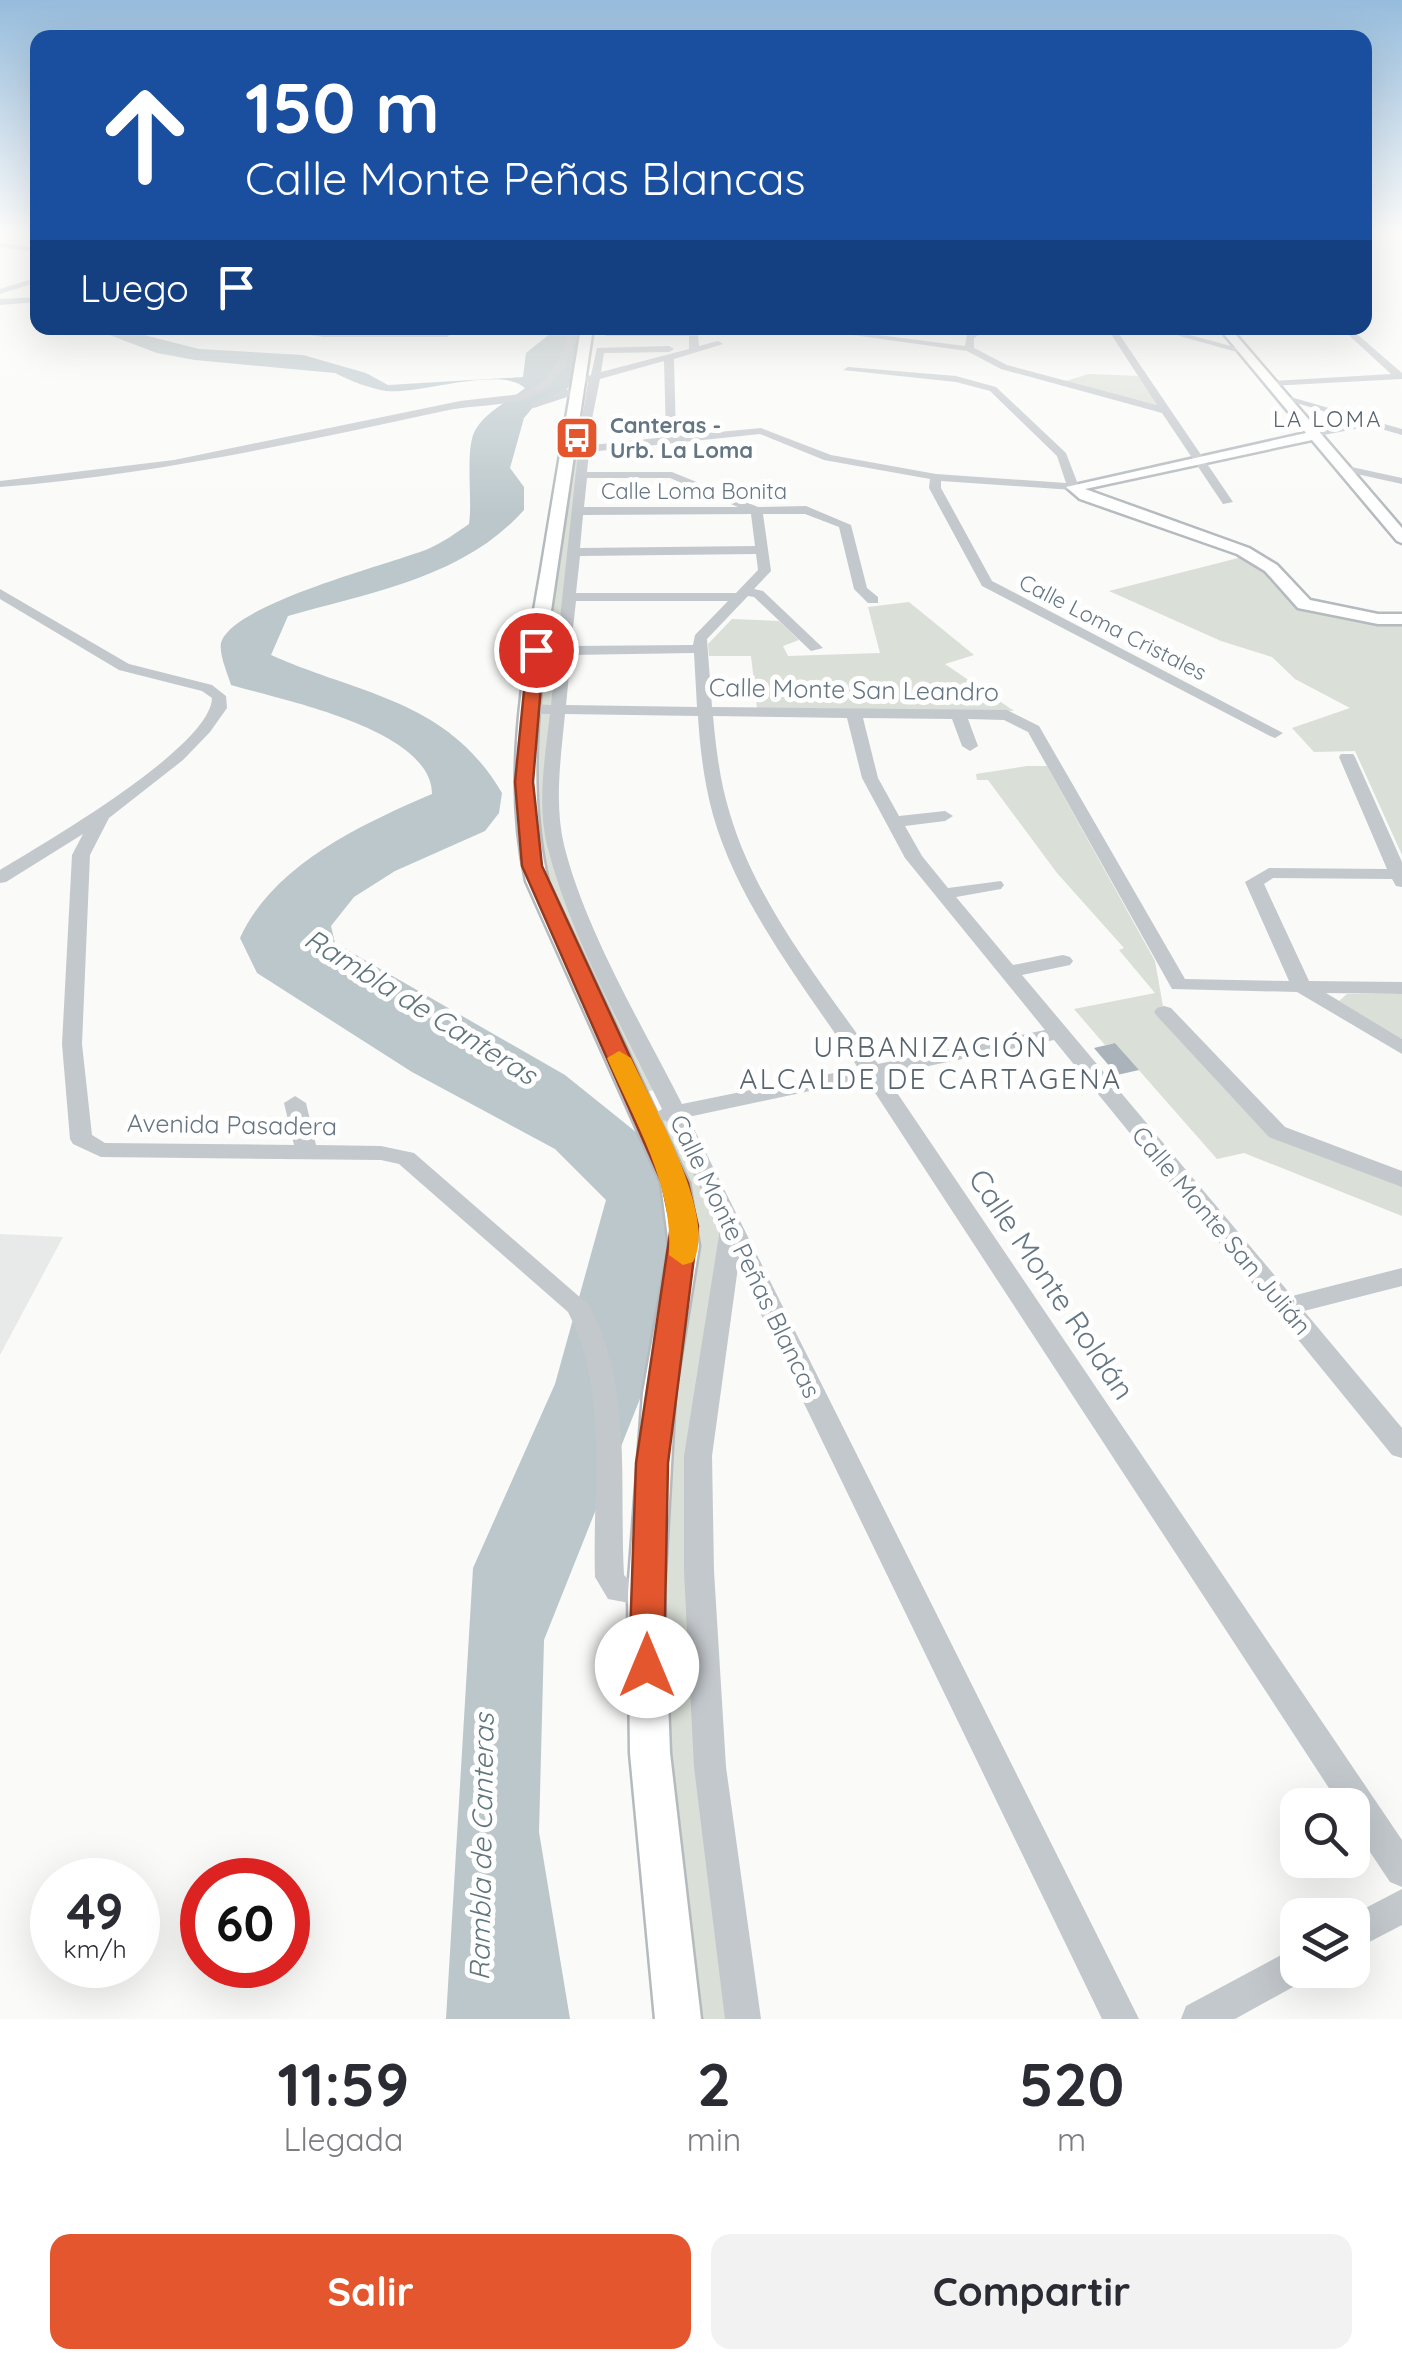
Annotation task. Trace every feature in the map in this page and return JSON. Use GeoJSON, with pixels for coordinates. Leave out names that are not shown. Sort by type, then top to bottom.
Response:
{"type":"FeatureCollection","features":[{"type":"Feature","properties":{"kind":"main road"},"geometry":{"type":"LineString","coordinates":[[578,446],[586,382],[586,335]]}},
{"type":"Feature","properties":{"kind":"main road"},"geometry":{"type":"LineString","coordinates":[[1230,335],[1347,468],[1347,475],[1402,538]]}},
{"type":"Feature","properties":{"kind":"main road"},"geometry":{"type":"LineString","coordinates":[[1072,487],[1317,434]]}},
{"type":"Feature","properties":{"kind":"main road","name":"Calle Monte Peñas Blancas"},"geometry":{"type":"LineString","coordinates":[[578,446],[536,650],[524,800],[532,866],[661,1116],[684,1246],[659,1393],[646,1593],[650,1754],[678,2019]]}},
{"type":"Feature","properties":{"kind":"main road"},"geometry":{"type":"LineString","coordinates":[[1072,487],[1085,496],[1243,550],[1270,568],[1304,604],[1372,618],[1402,619]]}},
{"type":"Feature","properties":{"kind":"street"},"geometry":{"type":"LineString","coordinates":[[451,335],[460,342]]}},
{"type":"Feature","properties":{"kind":"street"},"geometry":{"type":"LineString","coordinates":[[0,484],[158,468],[464,402],[522,395],[544,386],[568,349],[572,335]]}},
{"type":"Feature","properties":{"kind":"street"},"geometry":{"type":"LineString","coordinates":[[690,352],[694,335]]}},
{"type":"Feature","properties":{"kind":"street"},"geometry":{"type":"LineString","coordinates":[[859,335],[969,350],[1010,369],[1168,411]]}},
{"type":"Feature","properties":{"kind":"street"},"geometry":{"type":"LineString","coordinates":[[969,350],[974,335]]}},
{"type":"Feature","properties":{"kind":"street"},"geometry":{"type":"LineString","coordinates":[[1116,335],[1227,502]]}},
{"type":"Feature","properties":{"kind":"street"},"geometry":{"type":"LineString","coordinates":[[1181,335],[1244,351]]}},
{"type":"Feature","properties":{"kind":"street"},"geometry":{"type":"LineString","coordinates":[[1353,335],[1401,376]]}},
{"type":"Feature","properties":{"kind":"street"},"geometry":{"type":"LineString","coordinates":[[534,405],[586,382],[718,344]]}},
{"type":"Feature","properties":{"kind":"street"},"geometry":{"type":"LineString","coordinates":[[586,424],[586,382],[600,350],[690,352]]}},
{"type":"Feature","properties":{"kind":"street"},"geometry":{"type":"LineString","coordinates":[[669,358],[671,438]]}},
{"type":"Feature","properties":{"kind":"street"},"geometry":{"type":"LineString","coordinates":[[578,446],[768,432],[820,456],[936,477],[1072,487],[1062,455],[993,389],[956,379],[848,370]]}},
{"type":"Feature","properties":{"kind":"street"},"geometry":{"type":"LineString","coordinates":[[1272,384],[1401,376]]}},
{"type":"Feature","properties":{"kind":"street"},"geometry":{"type":"LineString","coordinates":[[1284,396],[1402,432]]}},
{"type":"Feature","properties":{"kind":"street"},"geometry":{"type":"LineString","coordinates":[[1295,409],[1296,404],[1315,406]]}},
{"type":"Feature","properties":{"kind":"street"},"geometry":{"type":"LineString","coordinates":[[1317,434],[1402,418]]}},
{"type":"Feature","properties":{"kind":"street","name":"Calle Monte Peñas Blancas"},"geometry":{"type":"LineString","coordinates":[[578,446],[581,475],[555,708],[551,799],[561,865],[661,1116],[732,1228],[1121,2019]]}},
{"type":"Feature","properties":{"kind":"street"},"geometry":{"type":"LineString","coordinates":[[1347,468],[1402,481]]}},
{"type":"Feature","properties":{"kind":"street"},"geometry":{"type":"LineString","coordinates":[[536,650],[701,649],[700,638],[765,570],[756,510],[672,474],[581,475]]}},
{"type":"Feature","properties":{"kind":"street","name":"Calle Loma Cristales"},"geometry":{"type":"LineString","coordinates":[[936,477],[935,488],[987,583],[1275,733]]}},
{"type":"Feature","properties":{"kind":"street","name":"Calle Loma Bonita"},"geometry":{"type":"LineString","coordinates":[[577,511],[806,510],[845,524],[861,589],[873,600]]}},
{"type":"Feature","properties":{"kind":"street"},"geometry":{"type":"LineString","coordinates":[[573,552],[762,550]]}},
{"type":"Feature","properties":{"kind":"street","name":"Avenida Pasadera"},"geometry":{"type":"LineString","coordinates":[[0,593],[124,667],[207,688],[219,696],[212,718],[178,758],[102,815],[89,834],[79,868],[72,1044],[81,1139],[102,1150],[381,1153],[406,1158],[578,1306],[592,1335],[605,1392],[610,1577],[618,1590],[646,1593]]}},
{"type":"Feature","properties":{"kind":"street"},"geometry":{"type":"LineString","coordinates":[[568,597],[758,594],[816,648]]}},
{"type":"Feature","properties":{"kind":"street","name":"Calle Monte Roldán"},"geometry":{"type":"LineString","coordinates":[[701,649],[713,797],[736,857],[872,1072],[1402,1870]]}},
{"type":"Feature","properties":{"kind":"street","name":"Calle Monte San Leandro"},"geometry":{"type":"LineString","coordinates":[[529,709],[1007,715],[1034,729],[1179,986],[1302,987]]}},
{"type":"Feature","properties":{"kind":"street","name":"Calle Monte San Julián"},"geometry":{"type":"LineString","coordinates":[[854,713],[870,778],[892,822],[943,894],[1402,1447]]}},
{"type":"Feature","properties":{"kind":"street"},"geometry":{"type":"LineString","coordinates":[[958,714],[970,746]]}},
{"type":"Feature","properties":{"kind":"street"},"geometry":{"type":"LineString","coordinates":[[1347,757],[1400,877],[1269,873],[1254,882],[1302,987],[1402,1048]]}},
{"type":"Feature","properties":{"kind":"street"},"geometry":{"type":"LineString","coordinates":[[0,878],[102,815]]}},
{"type":"Feature","properties":{"kind":"street"},"geometry":{"type":"LineString","coordinates":[[892,822],[945,816]]}},
{"type":"Feature","properties":{"kind":"street"},"geometry":{"type":"LineString","coordinates":[[943,894],[996,885]]}},
{"type":"Feature","properties":{"kind":"street"},"geometry":{"type":"LineString","coordinates":[[1008,972],[1063,961]]}},
{"type":"Feature","properties":{"kind":"street"},"geometry":{"type":"LineString","coordinates":[[1302,987],[1402,988]]}},
{"type":"Feature","properties":{"kind":"street"},"geometry":{"type":"LineString","coordinates":[[1164,1012],[1277,1132],[1402,1179]]}},
{"type":"Feature","properties":{"kind":"street"},"geometry":{"type":"LineString","coordinates":[[661,1116],[1058,1034]]}},
{"type":"Feature","properties":{"kind":"street"},"geometry":{"type":"LineString","coordinates":[[295,1103],[307,1152]]}},
{"type":"Feature","properties":{"kind":"street"},"geometry":{"type":"LineString","coordinates":[[732,1228],[698,1456],[699,1571],[710,1767],[743,2019]]}},
{"type":"Feature","properties":{"kind":"street"},"geometry":{"type":"LineString","coordinates":[[1286,1307],[1402,1277]]}},
{"type":"Feature","properties":{"kind":"street"},"geometry":{"type":"LineString","coordinates":[[1370,1924],[1402,1906]]}},
{"type":"Feature","properties":{"kind":"street"},"geometry":{"type":"LineString","coordinates":[[1199,2019],[1280,1974]]}},
{"type":"Feature","properties":{"kind":"shaded area"},"geometry":{"type":"Polygon","coordinates":[[[1089,374],[1138,376],[1158,405],[1062,382],[1089,374]]]}},
{"type":"Feature","properties":{"kind":"shaded area"},"geometry":{"type":"Polygon","coordinates":[[[567,450],[584,450],[555,708],[555,843],[664,1088],[635,1094],[537,881],[524,800],[567,450]]]}},
{"type":"Feature","properties":{"kind":"shaded area"},"geometry":{"type":"Polygon","coordinates":[[[1246,556],[1300,604],[1402,622],[1402,855],[1355,751],[1314,752],[1292,728],[1350,708],[1295,679],[1272,657],[1221,641],[1109,591],[1246,556]]]}},
{"type":"Feature","properties":{"kind":"shaded area"},"geometry":{"type":"Polygon","coordinates":[[[909,602],[974,655],[945,664],[1014,711],[757,708],[751,656],[709,656],[708,644],[732,619],[779,621],[799,640],[783,646],[788,656],[880,653],[868,607],[909,602]]]}},
{"type":"Feature","properties":{"kind":"shaded area"},"geometry":{"type":"Polygon","coordinates":[[[1047,766],[1155,961],[1164,1012],[1277,1132],[1402,1179],[1402,1216],[1244,1153],[1217,1159],[1115,1043],[1105,1045],[1074,1009],[1155,993],[1119,950],[1124,948],[1057,873],[988,780],[977,780],[976,774],[1047,766]]]}},
{"type":"Feature","properties":{"kind":"shaded area"},"geometry":{"type":"Polygon","coordinates":[[[1347,994],[1402,994],[1402,1039],[1339,1001],[1347,994]]]}},
{"type":"Feature","properties":{"kind":"shaded area"},"geometry":{"type":"Polygon","coordinates":[[[675,1113],[732,1228],[698,1456],[743,2019],[678,2019],[647,1119],[675,1113]]]}},
{"type":"Feature","properties":{"kind":"shaded area"},"geometry":{"type":"Polygon","coordinates":[[[0,1234],[63,1237],[0,1355],[0,1234]]]}},
{"type":"Feature","properties":{"kind":"water","name":"Rambla de Canteras"},"geometry":{"type":"Polygon","coordinates":[[[110,335],[144,335],[199,349],[303,355],[366,373],[388,385],[523,377],[526,353],[548,335],[581,335],[574,381],[564,392],[535,405],[524,418],[510,468],[524,487],[524,510],[474,552],[445,567],[383,590],[288,616],[271,655],[369,691],[428,719],[455,737],[480,762],[502,793],[499,813],[485,831],[395,871],[354,897],[331,926],[335,943],[565,1075],[662,1153],[675,1183],[671,1321],[544,1640],[539,1832],[570,2019],[446,2019],[473,1568],[555,1384],[606,1200],[555,1149],[412,1072],[257,973],[240,938],[274,889],[297,868],[349,833],[432,794],[425,771],[408,752],[382,735],[317,709],[231,685],[221,650],[222,640],[234,626],[256,612],[316,586],[428,549],[469,524],[472,437],[486,417],[525,388],[498,379],[386,391],[335,373],[157,353],[110,335]]]}},
{"type":"Feature","properties":{"kind":"building"},"geometry":{"type":"Polygon","coordinates":[[[1115,1043],[1139,1070],[1117,1075],[1094,1048],[1115,1043]]]}},
{"type":"Feature","properties":{"kind":"slow traffic"},"geometry":{"type":"LineString","coordinates":[[619,1058],[675,1183],[684,1226],[683,1255]]}},
{"type":"Feature","properties":{"kind":"place","name":"Canteras - Urb. La Loma"},"geometry":{"type":"Point","coordinates":[577,438]}},
{"type":"Feature","properties":{"kind":"district","name":"LA LOMA"},"geometry":{"type":"Point","coordinates":[1328,419]}},
{"type":"Feature","properties":{"kind":"district","name":"URBANIZACIÓN ALCALDE DE CARTAGENA"},"geometry":{"type":"Point","coordinates":[931,1062]}},
{"type":"Feature","properties":{"kind":"route"},"geometry":{"type":"LineString","coordinates":[[536,650],[524,782],[532,866],[675,1183],[684,1226],[682,1264],[659,1393],[652,1463],[647,1666]]}}]}
